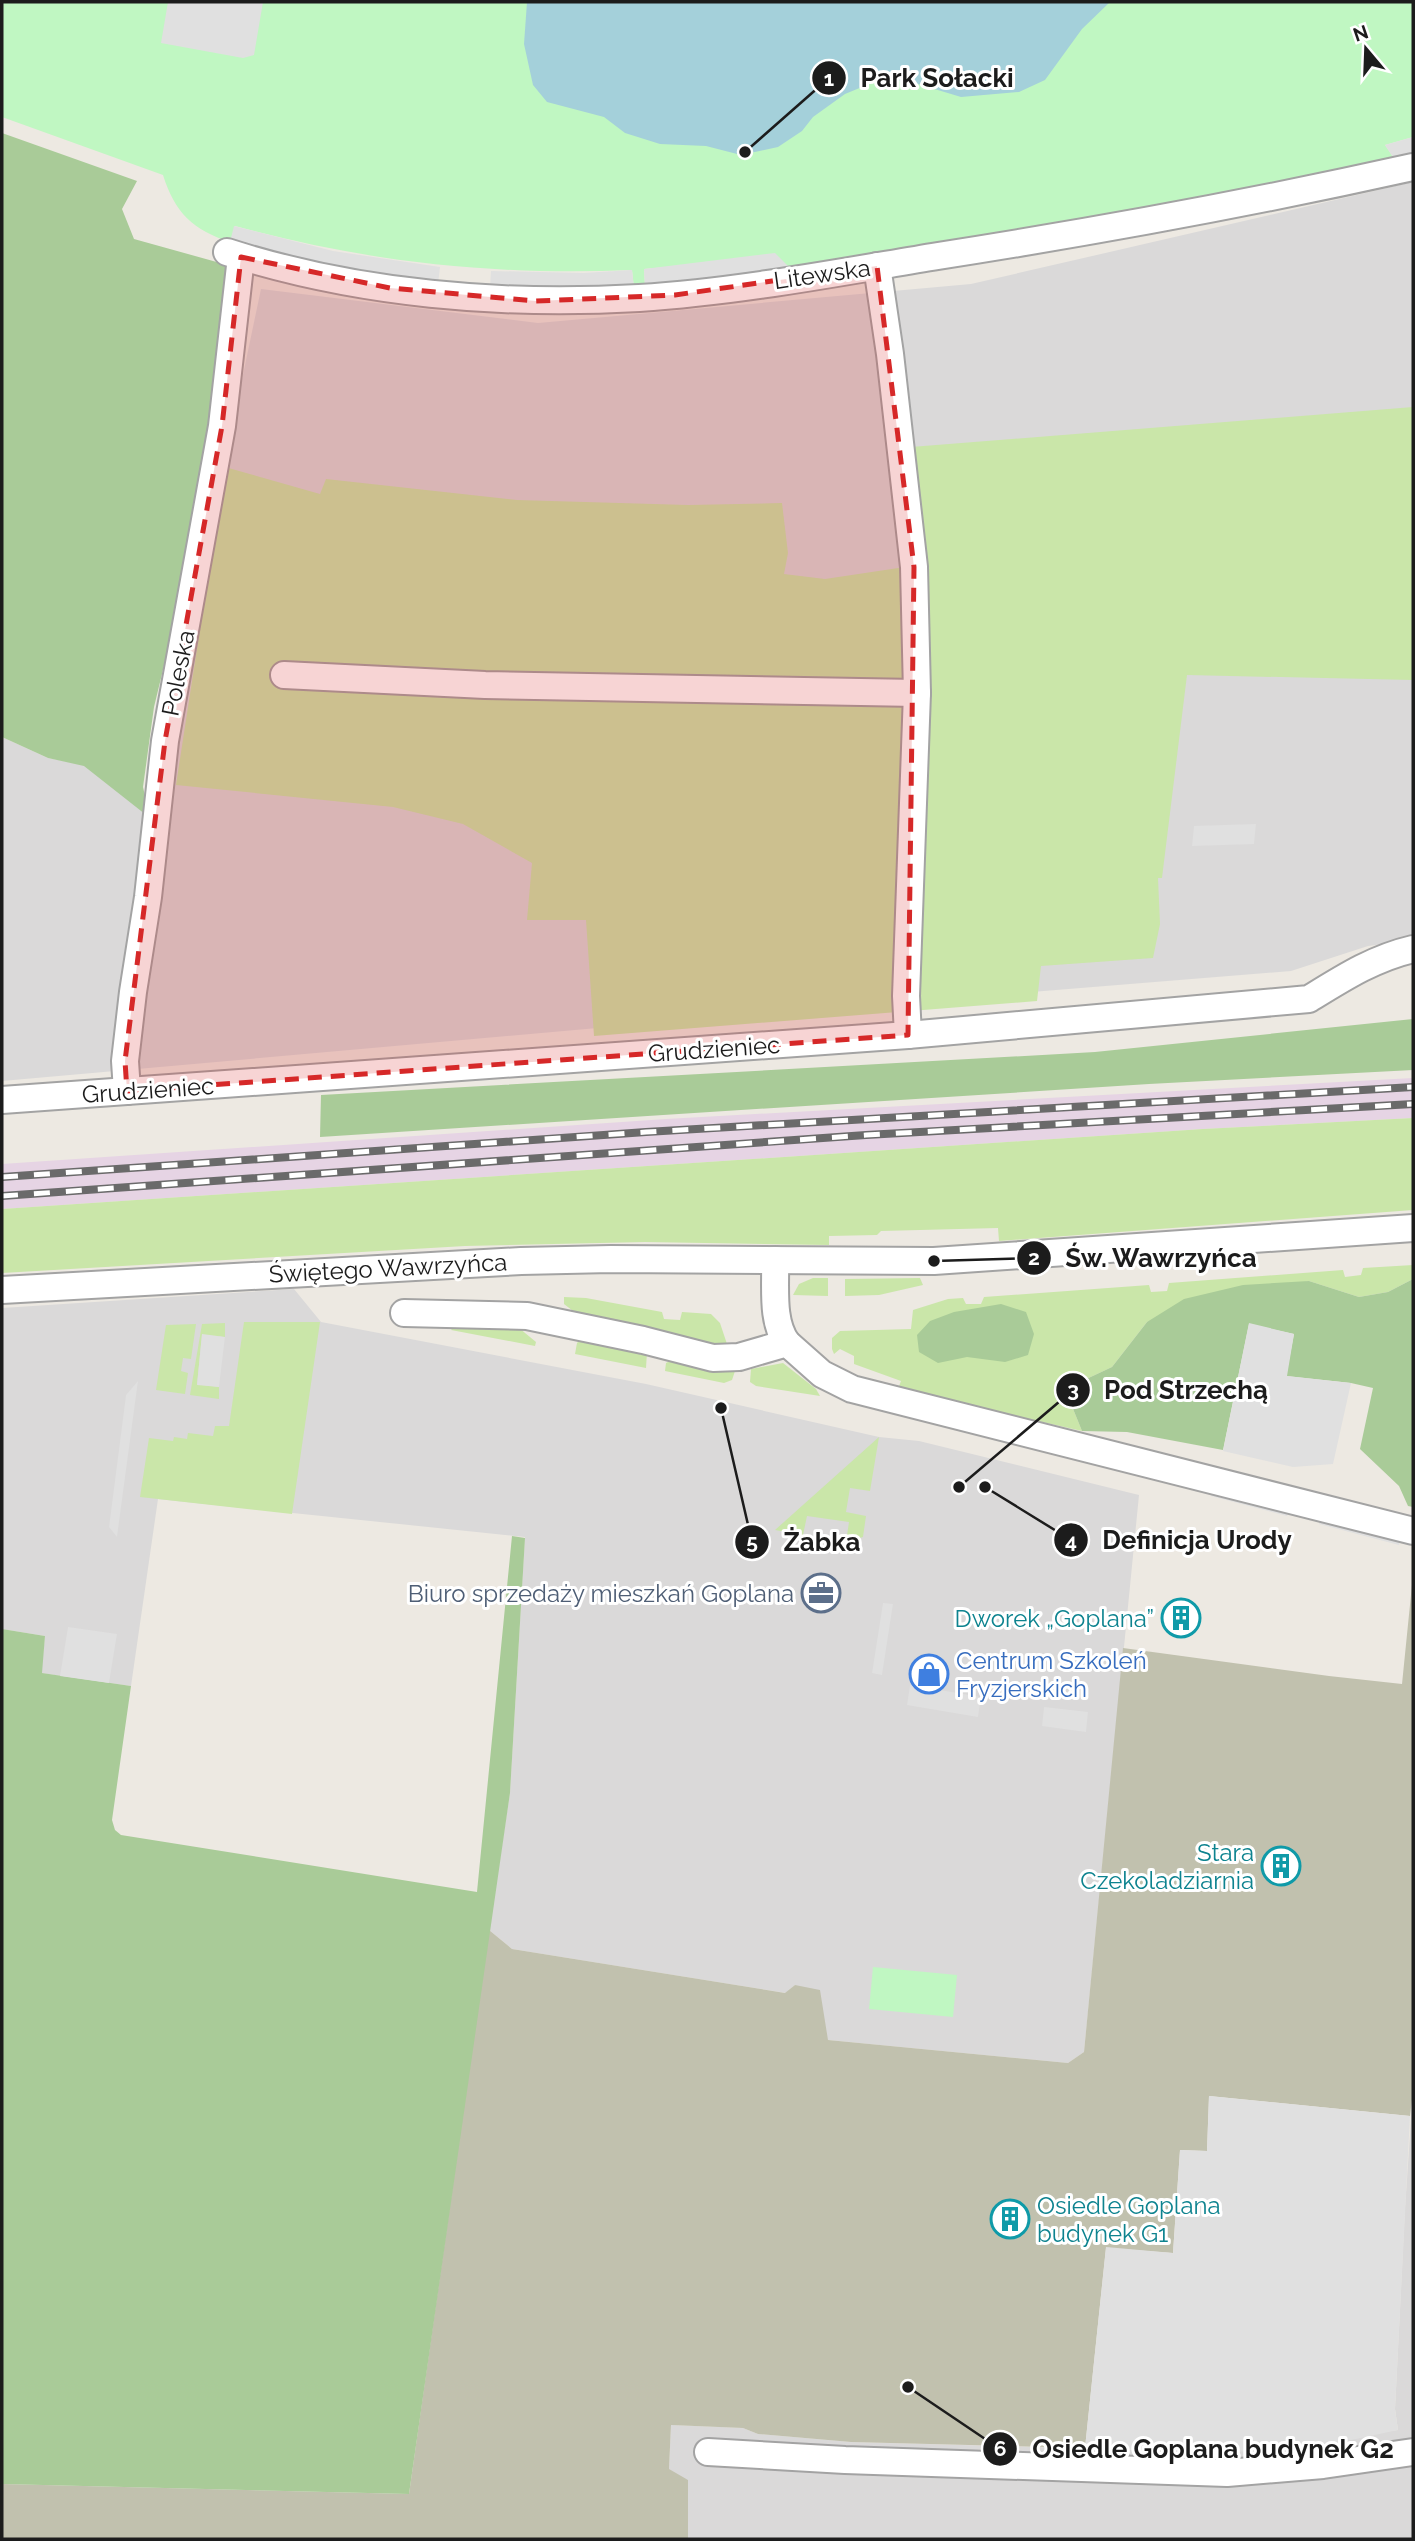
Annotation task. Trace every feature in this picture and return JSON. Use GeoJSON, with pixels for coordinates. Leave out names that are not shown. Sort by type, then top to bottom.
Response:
{"type":"FeatureCollection","features":[{"type":"Feature","properties":{"kind":"street","name":"Litewska"},"geometry":{"type":"LineString","coordinates":[[234,254],[390,288],[464,297],[536,301],[675,295],[877,266],[1185,215],[1413,167]]}},
{"type":"Feature","properties":{"kind":"street","name":"Poleska"},"geometry":{"type":"LineString","coordinates":[[127,1091],[125,1061],[152,869],[165,741],[222,426],[234,254]]}},
{"type":"Feature","properties":{"kind":"street"},"geometry":{"type":"LineString","coordinates":[[877,266],[892,364],[914,568],[917,693],[906,996],[908,1035]]}},
{"type":"Feature","properties":{"kind":"street"},"geometry":{"type":"LineString","coordinates":[[284,675],[485,685],[917,693]]}},
{"type":"Feature","properties":{"kind":"street","name":"Grudzieniec"},"geometry":{"type":"LineString","coordinates":[[2,1100],[908,1035],[1309,999],[1360,967],[1390,954],[1413,949]]}},
{"type":"Feature","properties":{"kind":"street","name":"Świętego Wawrzyńca"},"geometry":{"type":"LineString","coordinates":[[2,1290],[521,1261],[948,1260],[1413,1228]]}},
{"type":"Feature","properties":{"kind":"street"},"geometry":{"type":"LineString","coordinates":[[775,1260],[777,1319],[781,1335],[822,1374],[852,1390],[1413,1531]]}},
{"type":"Feature","properties":{"kind":"street","name":"Świętego Wawrzyńca"},"geometry":{"type":"LineString","coordinates":[[404,1314],[527,1316],[631,1337],[713,1358],[739,1357],[787,1343]]}},
{"type":"Feature","properties":{"kind":"street"},"geometry":{"type":"LineString","coordinates":[[708,2452],[845,2460],[1227,2473],[1323,2465],[1413,2452]]}},
{"type":"Feature","properties":{"kind":"highlighted area"},"geometry":{"type":"Polygon","coordinates":[[[241,257],[390,288],[536,301],[675,295],[877,266],[914,567],[908,1035],[127,1091],[125,1061],[165,741],[222,426],[241,257]]]}},
{"type":"Feature","properties":{"kind":"shaded area"},"geometry":{"type":"Polygon","coordinates":[[[168,2],[263,2],[254,55],[243,58],[161,43],[168,2]]]}},
{"type":"Feature","properties":{"kind":"shaded area"},"geometry":{"type":"Polygon","coordinates":[[[1413,137],[1413,156],[1395,160],[1385,145],[1413,137]]]}},
{"type":"Feature","properties":{"kind":"shaded area"},"geometry":{"type":"Polygon","coordinates":[[[1413,182],[1413,940],[1368,946],[1291,971],[732,1016],[2,1081],[2,737],[48,758],[84,765],[150,817],[261,289],[538,323],[971,284],[1413,182]]]}},
{"type":"Feature","properties":{"kind":"shaded area"},"geometry":{"type":"Polygon","coordinates":[[[234,226],[333,251],[440,267],[438,284],[332,268],[230,242],[234,226]]]}},
{"type":"Feature","properties":{"kind":"shaded area"},"geometry":{"type":"Polygon","coordinates":[[[775,253],[790,268],[645,287],[644,269],[775,253]]]}},
{"type":"Feature","properties":{"kind":"shaded area"},"geometry":{"type":"Polygon","coordinates":[[[632,270],[634,288],[490,288],[491,271],[583,273],[632,270]]]}},
{"type":"Feature","properties":{"kind":"shaded area"},"geometry":{"type":"Polygon","coordinates":[[[1256,824],[1254,844],[1192,846],[1194,826],[1256,824]]]}},
{"type":"Feature","properties":{"kind":"shaded area"},"geometry":{"type":"Polygon","coordinates":[[[1413,1078],[1413,1118],[1203,1129],[2,1209],[2,1164],[666,1119],[1413,1078]]]}},
{"type":"Feature","properties":{"kind":"shaded area"},"geometry":{"type":"Polygon","coordinates":[[[294,1289],[321,1322],[646,1384],[879,1437],[919,1441],[1139,1495],[1084,2052],[1068,2063],[828,2040],[795,1985],[786,1993],[512,1949],[489,1930],[510,1793],[525,1537],[158,1499],[131,1686],[41,1673],[45,1636],[2,1629],[2,1308],[294,1289]]]}},
{"type":"Feature","properties":{"kind":"shaded area"},"geometry":{"type":"Polygon","coordinates":[[[1249,1323],[1294,1334],[1287,1376],[1351,1383],[1333,1464],[1293,1467],[1223,1451],[1249,1323]]]}},
{"type":"Feature","properties":{"kind":"shaded area"},"geometry":{"type":"Polygon","coordinates":[[[202,1334],[225,1337],[219,1387],[197,1385],[202,1334]]]}},
{"type":"Feature","properties":{"kind":"shaded area"},"geometry":{"type":"Polygon","coordinates":[[[138,1381],[117,1537],[109,1527],[126,1395],[138,1381]]]}},
{"type":"Feature","properties":{"kind":"shaded area"},"geometry":{"type":"Polygon","coordinates":[[[1213,1489],[1289,1508],[1287,1516],[1211,1496],[1213,1489]]]}},
{"type":"Feature","properties":{"kind":"shaded area"},"geometry":{"type":"Polygon","coordinates":[[[1321,1516],[1401,1537],[1399,1545],[1319,1524],[1321,1516]]]}},
{"type":"Feature","properties":{"kind":"shaded area"},"geometry":{"type":"Polygon","coordinates":[[[1413,1575],[1413,2091],[1410,2116],[1209,2096],[1207,2151],[1180,2150],[1173,2253],[1106,2248],[1085,2448],[851,2442],[758,2434],[743,2428],[671,2425],[669,2469],[688,2480],[688,2539],[2,2539],[2,2484],[409,2494],[489,1930],[512,1949],[785,1993],[795,1985],[820,1990],[828,2040],[1068,2063],[1084,2052],[1123,1648],[1402,1684],[1413,1575]]]}},
{"type":"Feature","properties":{"kind":"shaded area"},"geometry":{"type":"Polygon","coordinates":[[[883,1603],[893,1604],[882,1675],[872,1673],[883,1603]]]}},
{"type":"Feature","properties":{"kind":"shaded area"},"geometry":{"type":"Polygon","coordinates":[[[68,1627],[117,1634],[109,1683],[60,1676],[68,1627]]]}},
{"type":"Feature","properties":{"kind":"shaded area"},"geometry":{"type":"Polygon","coordinates":[[[910,1685],[981,1697],[978,1717],[907,1705],[910,1685]]]}},
{"type":"Feature","properties":{"kind":"shaded area"},"geometry":{"type":"Polygon","coordinates":[[[1044,1707],[1088,1712],[1086,1732],[1042,1726],[1044,1707]]]}},
{"type":"Feature","properties":{"kind":"shaded area"},"geometry":{"type":"Polygon","coordinates":[[[1413,2091],[1413,2539],[688,2539],[688,2526],[669,2469],[671,2425],[743,2428],[758,2434],[851,2442],[1221,2452],[1398,2430],[1395,2409],[1413,2091]]]}},
{"type":"Feature","properties":{"kind":"shaded area"},"geometry":{"type":"Polygon","coordinates":[[[1209,2096],[1410,2116],[1395,2409],[1398,2430],[1276,2451],[1085,2448],[1106,2247],[1173,2253],[1180,2150],[1207,2151],[1209,2096]]]}},
{"type":"Feature","properties":{"kind":"green space"},"geometry":{"type":"Polygon","coordinates":[[[2,2],[1413,2],[1413,137],[1385,145],[1395,160],[1204,201],[790,268],[709,263],[644,269],[645,287],[634,288],[632,270],[531,271],[432,264],[333,249],[235,226],[230,242],[217,237],[196,226],[180,210],[163,175],[2,117],[2,2]]]}},
{"type":"Feature","properties":{"kind":"green space"},"geometry":{"type":"Polygon","coordinates":[[[2,133],[137,181],[122,209],[134,239],[231,266],[218,401],[182,591],[154,707],[143,787],[150,818],[84,766],[48,758],[2,737],[2,133]]]}},
{"type":"Feature","properties":{"kind":"green space"},"geometry":{"type":"Polygon","coordinates":[[[1413,407],[1413,680],[1187,675],[1162,878],[1158,878],[1160,924],[1153,958],[1041,966],[1037,1001],[594,1036],[586,920],[527,920],[532,863],[463,824],[393,807],[176,785],[225,467],[320,494],[326,479],[517,500],[688,505],[782,503],[788,553],[784,574],[825,579],[905,567],[911,447],[1413,407]]]}},
{"type":"Feature","properties":{"kind":"green space"},"geometry":{"type":"Polygon","coordinates":[[[1413,1019],[1413,1070],[1149,1084],[320,1137],[321,1095],[1095,1052],[1413,1019]]]}},
{"type":"Feature","properties":{"kind":"green space"},"geometry":{"type":"Polygon","coordinates":[[[1413,1118],[1413,1210],[999,1241],[998,1228],[881,1231],[877,1235],[829,1236],[829,1245],[645,1242],[465,1246],[2,1273],[2,1209],[1203,1129],[1413,1118]]]}},
{"type":"Feature","properties":{"kind":"green space"},"geometry":{"type":"Polygon","coordinates":[[[1413,1265],[1413,1279],[1388,1292],[1359,1297],[1309,1281],[1147,1322],[1112,1367],[1065,1389],[1082,1431],[898,1389],[901,1381],[854,1364],[854,1356],[840,1349],[834,1354],[832,1349],[832,1338],[840,1331],[911,1329],[913,1310],[948,1299],[963,1298],[966,1304],[981,1304],[984,1297],[1149,1285],[1151,1292],[1167,1291],[1169,1283],[1343,1270],[1345,1277],[1361,1275],[1363,1268],[1413,1265]]]}},
{"type":"Feature","properties":{"kind":"green space"},"geometry":{"type":"Polygon","coordinates":[[[813,1278],[828,1278],[828,1296],[793,1295],[799,1284],[813,1278]]]}},
{"type":"Feature","properties":{"kind":"green space"},"geometry":{"type":"Polygon","coordinates":[[[920,1278],[923,1285],[879,1295],[845,1296],[845,1279],[920,1278]]]}},
{"type":"Feature","properties":{"kind":"green space"},"geometry":{"type":"Polygon","coordinates":[[[1413,1279],[1413,1507],[1408,1506],[1399,1486],[1360,1449],[1373,1388],[1286,1376],[1294,1334],[1249,1324],[1223,1450],[1127,1432],[1082,1431],[1065,1389],[1112,1367],[1147,1322],[1184,1299],[1243,1285],[1309,1281],[1359,1297],[1388,1292],[1413,1279]]]}},
{"type":"Feature","properties":{"kind":"green space"},"geometry":{"type":"Polygon","coordinates":[[[564,1297],[586,1298],[662,1312],[664,1319],[680,1320],[682,1312],[711,1314],[720,1323],[727,1344],[706,1344],[577,1314],[564,1304],[564,1297]]]}},
{"type":"Feature","properties":{"kind":"green space"},"geometry":{"type":"Polygon","coordinates":[[[1001,1304],[1026,1312],[1034,1334],[1028,1355],[1005,1362],[967,1357],[938,1363],[919,1352],[917,1335],[930,1321],[954,1312],[1001,1304]]]}},
{"type":"Feature","properties":{"kind":"green space"},"geometry":{"type":"Polygon","coordinates":[[[244,1322],[320,1322],[292,1514],[140,1497],[149,1438],[173,1441],[174,1437],[187,1439],[188,1433],[213,1436],[215,1426],[229,1426],[244,1322]]]}},
{"type":"Feature","properties":{"kind":"green space"},"geometry":{"type":"Polygon","coordinates":[[[225,1323],[225,1337],[202,1335],[197,1384],[219,1387],[219,1399],[190,1395],[202,1324],[225,1323]]]}},
{"type":"Feature","properties":{"kind":"green space"},"geometry":{"type":"Polygon","coordinates":[[[196,1324],[191,1359],[183,1358],[181,1371],[188,1373],[185,1394],[156,1390],[166,1325],[196,1324]]]}},
{"type":"Feature","properties":{"kind":"green space"},"geometry":{"type":"Polygon","coordinates":[[[454,1326],[519,1328],[536,1342],[535,1346],[451,1330],[454,1326]]]}},
{"type":"Feature","properties":{"kind":"green space"},"geometry":{"type":"Polygon","coordinates":[[[582,1338],[647,1352],[646,1368],[575,1354],[577,1343],[582,1338]]]}},
{"type":"Feature","properties":{"kind":"green space"},"geometry":{"type":"Polygon","coordinates":[[[672,1360],[706,1370],[735,1371],[732,1380],[724,1383],[665,1371],[666,1363],[672,1360]]]}},
{"type":"Feature","properties":{"kind":"green space"},"geometry":{"type":"Polygon","coordinates":[[[783,1363],[816,1389],[820,1396],[756,1386],[750,1382],[751,1369],[783,1363]]]}},
{"type":"Feature","properties":{"kind":"green space"},"geometry":{"type":"Polygon","coordinates":[[[879,1437],[870,1491],[850,1488],[846,1512],[866,1516],[863,1537],[846,1542],[849,1522],[807,1516],[803,1535],[775,1530],[879,1437]]]}},
{"type":"Feature","properties":{"kind":"green space"},"geometry":{"type":"Polygon","coordinates":[[[512,1536],[525,1538],[510,1793],[409,2494],[2,2484],[2,1629],[45,1636],[42,1673],[131,1686],[112,1820],[115,1830],[121,1835],[477,1892],[512,1536]]]}},
{"type":"Feature","properties":{"kind":"green space"},"geometry":{"type":"Polygon","coordinates":[[[873,1967],[957,1975],[953,2017],[869,2009],[873,1967]]]}},
{"type":"Feature","properties":{"kind":"water"},"geometry":{"type":"Polygon","coordinates":[[[527,2],[1110,2],[1082,29],[1045,80],[1019,92],[961,97],[908,81],[879,80],[845,94],[813,117],[802,131],[778,147],[741,155],[706,146],[660,144],[625,133],[604,117],[547,102],[533,85],[524,44],[527,2]]]}},
{"type":"Feature","properties":{"kind":"railway"},"geometry":{"type":"LineString","coordinates":[[2,1177],[646,1132],[1413,1087]]}},
{"type":"Feature","properties":{"kind":"railway"},"geometry":{"type":"LineString","coordinates":[[2,1196],[866,1135],[1413,1104]]}},
{"type":"Feature","properties":{"kind":"place","name":"Park Sołacki"},"geometry":{"type":"Point","coordinates":[745,152]}},
{"type":"Feature","properties":{"kind":"place","name":"Św. Wawrzyńca"},"geometry":{"type":"Point","coordinates":[934,1261]}},
{"type":"Feature","properties":{"kind":"place","name":"Żabka"},"geometry":{"type":"Point","coordinates":[721,1408]}},
{"type":"Feature","properties":{"kind":"place","name":"Pod Strzechą"},"geometry":{"type":"Point","coordinates":[959,1487]}},
{"type":"Feature","properties":{"kind":"place","name":"Definicja Urody"},"geometry":{"type":"Point","coordinates":[985,1487]}},
{"type":"Feature","properties":{"kind":"place","name":"Biuro sprzedaży mieszkań Goplana"},"geometry":{"type":"Point","coordinates":[821,1593]}},
{"type":"Feature","properties":{"kind":"place","name":"Dworek „Goplana”"},"geometry":{"type":"Point","coordinates":[1181,1618]}},
{"type":"Feature","properties":{"kind":"place","name":"Centrum Szkoleń Fryzjerskich"},"geometry":{"type":"Point","coordinates":[929,1674]}},
{"type":"Feature","properties":{"kind":"place","name":"Stara Czekoladziarnia"},"geometry":{"type":"Point","coordinates":[1281,1866]}},
{"type":"Feature","properties":{"kind":"place","name":"Osiedle Goplana budynek G1"},"geometry":{"type":"Point","coordinates":[1010,2219]}},
{"type":"Feature","properties":{"kind":"place","name":"Osiedle Goplana budynek G2"},"geometry":{"type":"Point","coordinates":[908,2387]}}]}
